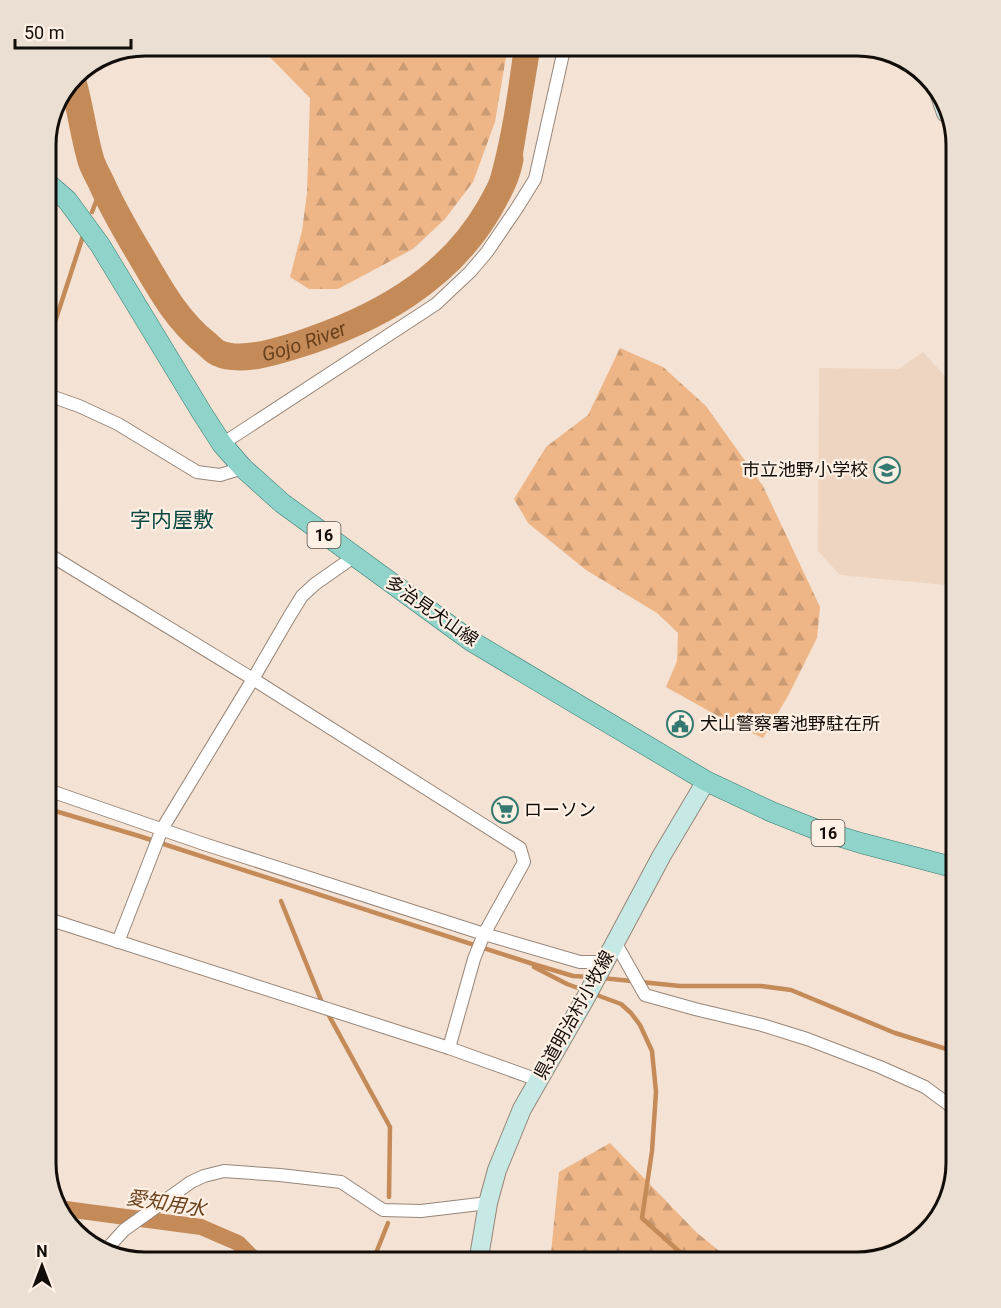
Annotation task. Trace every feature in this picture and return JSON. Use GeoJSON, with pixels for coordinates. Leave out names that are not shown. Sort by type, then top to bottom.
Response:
{"type":"FeatureCollection","features":[{"type":"Feature","properties":{"kind":"main road","name":"多治見犬山線"},"geometry":{"type":"LineString","coordinates":[[56,190],[67,200],[100,245],[222,444],[243,468],[282,503],[471,641],[706,782],[815,829],[946,865]]}},
{"type":"Feature","properties":{"kind":"main road","name":"県道明治村小牧線"},"geometry":{"type":"LineString","coordinates":[[480,1252],[488,1203],[497,1170],[522,1109],[585,999],[662,855],[706,782]]}},
{"type":"Feature","properties":{"kind":"street"},"geometry":{"type":"LineString","coordinates":[[222,444],[436,304],[470,272],[487,252],[535,179],[563,56]]}},
{"type":"Feature","properties":{"kind":"street"},"geometry":{"type":"LineString","coordinates":[[56,398],[118,424],[197,472],[220,475],[243,468]]}},
{"type":"Feature","properties":{"kind":"street"},"geometry":{"type":"LineString","coordinates":[[118,942],[161,831],[302,596],[355,556]]}},
{"type":"Feature","properties":{"kind":"street"},"geometry":{"type":"LineString","coordinates":[[56,559],[253,679],[520,848],[524,862],[475,956],[449,1048]]}},
{"type":"Feature","properties":{"kind":"street"},"geometry":{"type":"LineString","coordinates":[[56,793],[161,831],[484,936],[580,962],[602,965]]}},
{"type":"Feature","properties":{"kind":"street"},"geometry":{"type":"LineString","coordinates":[[56,922],[449,1048],[538,1080]]}},
{"type":"Feature","properties":{"kind":"street"},"geometry":{"type":"LineString","coordinates":[[615,942],[645,995],[807,1039],[880,1066],[926,1087],[946,1102]]}},
{"type":"Feature","properties":{"kind":"street"},"geometry":{"type":"LineString","coordinates":[[110,1246],[124,1230],[191,1182],[204,1176],[224,1172],[280,1174],[341,1182],[383,1210],[421,1211],[488,1203]]}},
{"type":"Feature","properties":{"kind":"shaded area"},"geometry":{"type":"Polygon","coordinates":[[[513,56],[539,56],[523,154],[508,198],[487,188],[507,99],[513,56]]]}},
{"type":"Feature","properties":{"kind":"shaded area","name":"市立池野小学校"},"geometry":{"type":"Polygon","coordinates":[[[923,352],[946,377],[946,585],[840,575],[818,551],[819,368],[898,369],[923,352]]]}},
{"type":"Feature","properties":{"kind":"green space"},"geometry":{"type":"Polygon","coordinates":[[[269,56],[506,56],[495,122],[473,182],[445,219],[413,249],[338,289],[309,289],[290,277],[302,231],[307,193],[310,98],[269,56]]]}},
{"type":"Feature","properties":{"kind":"green space"},"geometry":{"type":"Polygon","coordinates":[[[620,348],[663,367],[706,406],[763,486],[820,607],[817,638],[788,696],[763,738],[732,724],[666,687],[677,661],[678,633],[657,613],[586,570],[528,523],[514,499],[546,447],[588,415],[620,348]]]}},
{"type":"Feature","properties":{"kind":"green space"},"geometry":{"type":"Polygon","coordinates":[[[610,1143],[696,1232],[721,1252],[551,1252],[559,1172],[610,1143]]]}},
{"type":"Feature","properties":{"kind":"waterway","name":"Gojo River"},"geometry":{"type":"LineString","coordinates":[[75,89],[91,160],[120,220],[178,315],[212,349],[227,356],[247,357],[297,345],[354,323],[406,295],[452,257],[472,234],[499,191],[510,159]]}},
{"type":"Feature","properties":{"kind":"waterway"},"geometry":{"type":"LineString","coordinates":[[92,212],[102,186]]}},
{"type":"Feature","properties":{"kind":"waterway"},"geometry":{"type":"LineString","coordinates":[[56,319],[83,236]]}},
{"type":"Feature","properties":{"kind":"waterway"},"geometry":{"type":"LineString","coordinates":[[56,811],[533,964],[573,976],[590,977]]}},
{"type":"Feature","properties":{"kind":"waterway"},"geometry":{"type":"LineString","coordinates":[[281,901],[323,1005]]}},
{"type":"Feature","properties":{"kind":"waterway"},"geometry":{"type":"LineString","coordinates":[[534,967],[586,991]]}},
{"type":"Feature","properties":{"kind":"waterway"},"geometry":{"type":"LineString","coordinates":[[602,978],[680,986],[761,986],[791,990],[895,1033],[946,1049]]}},
{"type":"Feature","properties":{"kind":"waterway"},"geometry":{"type":"LineString","coordinates":[[594,994],[621,1004],[631,1013],[640,1025],[652,1051],[656,1092],[652,1151],[642,1218],[680,1252]]}},
{"type":"Feature","properties":{"kind":"waterway"},"geometry":{"type":"LineString","coordinates":[[327,1012],[390,1127],[389,1197]]}},
{"type":"Feature","properties":{"kind":"waterway","name":"愛知用水"},"geometry":{"type":"LineString","coordinates":[[68,1209],[201,1227],[238,1243],[247,1252]]}},
{"type":"Feature","properties":{"kind":"waterway"},"geometry":{"type":"LineString","coordinates":[[376,1252],[388,1223]]}},
{"type":"Feature","properties":{"kind":"place","name":"市立池野小学校"},"geometry":{"type":"Point","coordinates":[887,470]}},
{"type":"Feature","properties":{"kind":"place","name":"犬山警察署池野駐在所"},"geometry":{"type":"Point","coordinates":[680,724]}},
{"type":"Feature","properties":{"kind":"place","name":"ローソン"},"geometry":{"type":"Point","coordinates":[505,810]}},
{"type":"Feature","properties":{"kind":"district","name":"字内屋敷"},"geometry":{"type":"Point","coordinates":[172,520]}}]}
